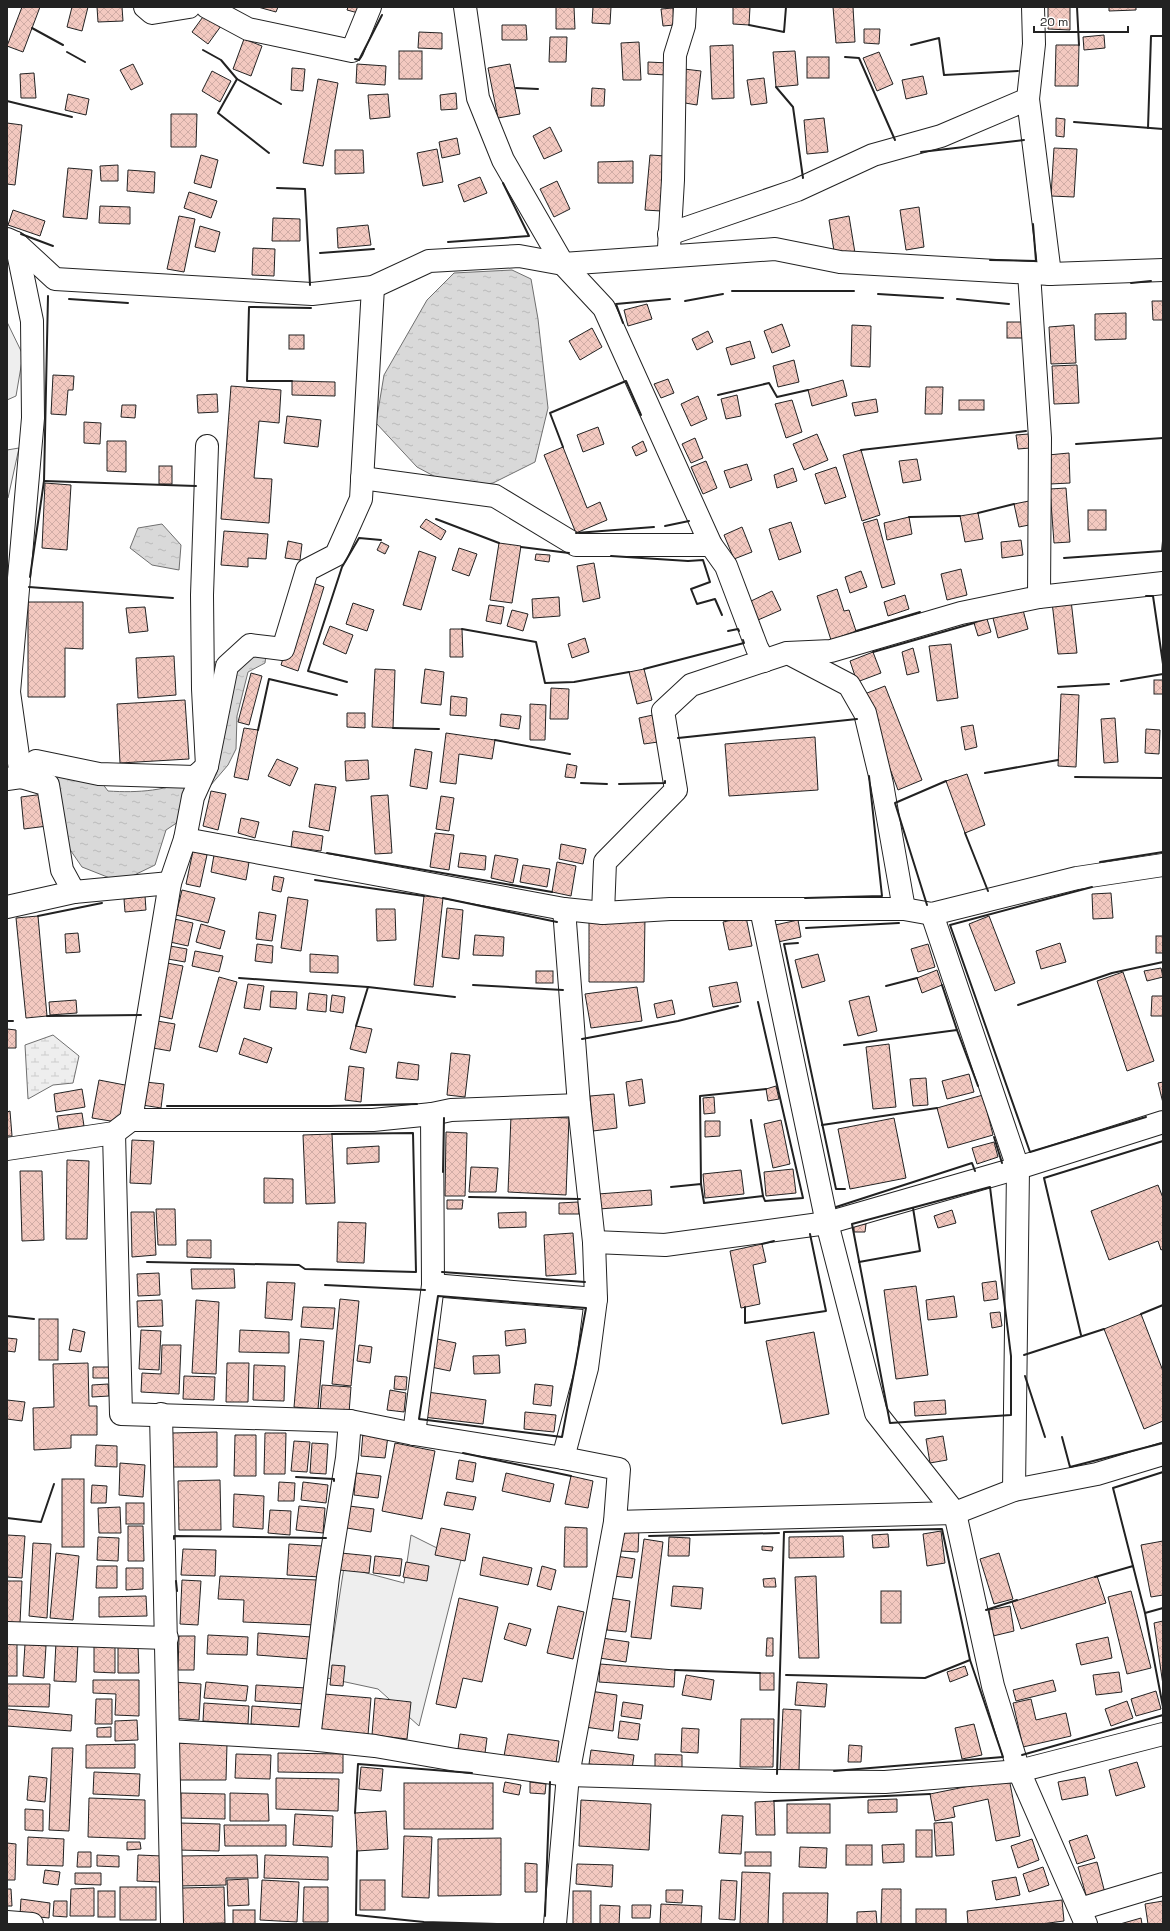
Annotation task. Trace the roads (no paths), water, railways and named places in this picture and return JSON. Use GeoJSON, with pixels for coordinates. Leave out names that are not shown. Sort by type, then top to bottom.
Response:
{"type":"FeatureCollection","features":[{"type":"Feature","properties":{"kind":"street"},"geometry":{"type":"LineString","coordinates":[[145,7],[152,13],[189,7]]}},
{"type":"Feature","properties":{"kind":"street"},"geometry":{"type":"LineString","coordinates":[[207,7],[248,29],[352,51],[370,7]]}},
{"type":"Feature","properties":{"kind":"street"},"geometry":{"type":"LineString","coordinates":[[465,7],[478,98],[503,160],[563,264],[604,308],[711,545],[726,566],[757,648],[764,661]]}},
{"type":"Feature","properties":{"kind":"street"},"geometry":{"type":"LineString","coordinates":[[668,257],[674,180],[675,55],[684,26],[685,7]]}},
{"type":"Feature","properties":{"kind":"street"},"geometry":{"type":"LineString","coordinates":[[1033,7],[1034,44],[1028,99],[1040,274],[1039,597]]}},
{"type":"Feature","properties":{"kind":"street"},"geometry":{"type":"LineString","coordinates":[[669,234],[798,190],[873,155],[941,136],[1028,99]]}},
{"type":"Feature","properties":{"kind":"street"},"geometry":{"type":"LineString","coordinates":[[11,241],[55,280],[312,294],[373,287],[429,262],[518,256],[563,264],[775,249],[840,262],[1040,274],[1163,270]]}},
{"type":"Feature","properties":{"kind":"street"},"geometry":{"type":"LineString","coordinates":[[11,241],[32,321],[33,418],[23,518],[17,620],[9,692],[14,778]]}},
{"type":"Feature","properties":{"kind":"street"},"geometry":{"type":"LineString","coordinates":[[373,287],[361,499],[336,555],[307,570],[283,648],[250,645],[227,666],[208,766],[194,797],[185,839],[170,883],[123,1126],[121,1414],[161,1414],[350,1421],[414,1434],[563,1458],[619,1469],[615,1522],[568,1775],[555,1924]]}},
{"type":"Feature","properties":{"kind":"street"},"geometry":{"type":"LineString","coordinates":[[207,446],[202,602],[203,689],[208,766]]}},
{"type":"Feature","properties":{"kind":"street"},"geometry":{"type":"LineString","coordinates":[[362,478],[495,496],[576,545],[711,545]]}},
{"type":"Feature","properties":{"kind":"street"},"geometry":{"type":"LineString","coordinates":[[603,913],[605,862],[676,790],[663,711],[691,685],[787,653],[831,651],[961,613],[1039,597],[1163,583]]}},
{"type":"Feature","properties":{"kind":"street"},"geometry":{"type":"LineString","coordinates":[[787,653],[849,685],[865,713],[882,784],[904,909]]}},
{"type":"Feature","properties":{"kind":"street"},"geometry":{"type":"LineString","coordinates":[[14,778],[36,761],[99,774],[187,777],[195,777],[208,766]]}},
{"type":"Feature","properties":{"kind":"street"},"geometry":{"type":"LineString","coordinates":[[14,778],[48,785],[62,870],[74,892]]}},
{"type":"Feature","properties":{"kind":"street"},"geometry":{"type":"LineString","coordinates":[[185,839],[564,908],[603,913],[670,909],[904,909],[932,914],[1076,878],[1163,864]]}},
{"type":"Feature","properties":{"kind":"street"},"geometry":{"type":"LineString","coordinates":[[7,906],[74,892],[170,883]]}},
{"type":"Feature","properties":{"kind":"street"},"geometry":{"type":"LineString","coordinates":[[563,1458],[587,1368],[596,1299],[594,1242],[579,1105],[564,908]]}},
{"type":"Feature","properties":{"kind":"street"},"geometry":{"type":"LineString","coordinates":[[762,909],[827,1223],[876,1413],[955,1513],[993,1686],[1019,1771],[1080,1918],[1163,1884]]}},
{"type":"Feature","properties":{"kind":"street"},"geometry":{"type":"LineString","coordinates":[[932,914],[1018,1168],[1014,1490]]}},
{"type":"Feature","properties":{"kind":"street"},"geometry":{"type":"LineString","coordinates":[[7,1149],[123,1126],[373,1120],[432,1114],[451,1110],[579,1105]]}},
{"type":"Feature","properties":{"kind":"street"},"geometry":{"type":"LineString","coordinates":[[414,1434],[433,1285],[432,1114]]}},
{"type":"Feature","properties":{"kind":"street"},"geometry":{"type":"LineString","coordinates":[[594,1242],[665,1245],[827,1223],[1018,1168],[1163,1122]]}},
{"type":"Feature","properties":{"kind":"street"},"geometry":{"type":"LineString","coordinates":[[433,1285],[596,1299]]}},
{"type":"Feature","properties":{"kind":"street"},"geometry":{"type":"LineString","coordinates":[[161,1414],[172,1924]]}},
{"type":"Feature","properties":{"kind":"street"},"geometry":{"type":"LineString","coordinates":[[309,1738],[328,1577],[346,1458],[350,1421]]}},
{"type":"Feature","properties":{"kind":"street"},"geometry":{"type":"LineString","coordinates":[[615,1522],[955,1513],[1014,1490],[1097,1474],[1163,1454]]}},
{"type":"Feature","properties":{"kind":"street"},"geometry":{"type":"LineString","coordinates":[[7,1633],[167,1638]]}},
{"type":"Feature","properties":{"kind":"street"},"geometry":{"type":"LineString","coordinates":[[168,1731],[309,1738],[375,1746],[456,1760],[568,1775],[774,1781],[885,1782],[1019,1771],[1163,1734]]}},
{"type":"Feature","properties":{"kind":"street"},"geometry":{"type":"LineString","coordinates":[[7,1922],[32,1924]]}},
{"type":"Feature","properties":{"kind":"water"},"geometry":{"type":"Polygon","coordinates":[[[512,270],[531,279],[538,319],[548,408],[535,462],[493,483],[458,489],[417,467],[376,423],[384,375],[427,300],[454,273],[512,270]]]}},
{"type":"Feature","properties":{"kind":"water"},"geometry":{"type":"Polygon","coordinates":[[[162,524],[181,545],[179,570],[152,565],[130,548],[138,528],[162,524]]]}},
{"type":"Feature","properties":{"kind":"water"},"geometry":{"type":"Polygon","coordinates":[[[266,655],[265,663],[248,672],[237,716],[236,749],[228,765],[178,822],[166,830],[155,865],[120,882],[82,867],[62,838],[36,761],[29,752],[99,774],[102,783],[108,791],[130,792],[153,790],[185,782],[195,777],[213,678],[214,662],[266,655]]]}}]}
